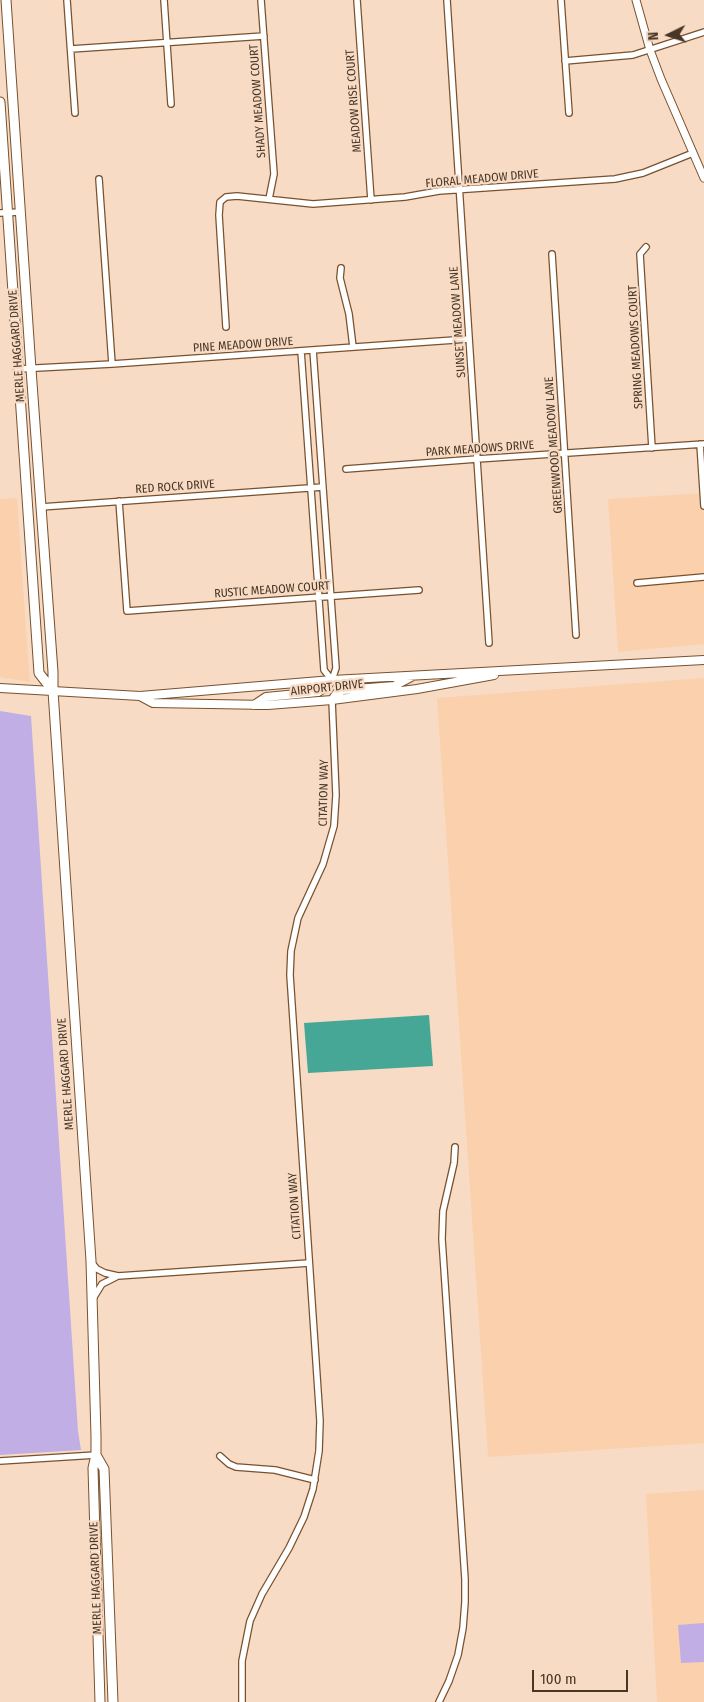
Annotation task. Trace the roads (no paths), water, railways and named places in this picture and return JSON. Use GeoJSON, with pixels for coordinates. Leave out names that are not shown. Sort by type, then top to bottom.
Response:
{"type":"FeatureCollection","features":[{"type":"Feature","properties":{"kind":"main road","name":"MERLE HAGGARD DRIVE"},"geometry":{"type":"LineString","coordinates":[[6,0],[30,368],[53,672],[52,691],[91,1262],[96,1456],[93,1468],[100,1702]]}},
{"type":"Feature","properties":{"kind":"main road","name":"MERLE HAGGARD DRIVE"},"geometry":{"type":"LineString","coordinates":[[0,102],[4,213],[18,369],[39,673],[52,691]]}},
{"type":"Feature","properties":{"kind":"main road","name":"AIRPORT DRIVE"},"geometry":{"type":"LineString","coordinates":[[0,688],[140,696],[332,680],[704,660]]}},
{"type":"Feature","properties":{"kind":"main road","name":"AIRPORT DRIVE"},"geometry":{"type":"LineString","coordinates":[[140,696],[154,703],[254,705],[332,700],[471,680],[516,670]]}},
{"type":"Feature","properties":{"kind":"main road"},"geometry":{"type":"LineString","coordinates":[[332,700],[337,693],[343,690],[394,686],[414,675]]}},
{"type":"Feature","properties":{"kind":"main road"},"geometry":{"type":"LineString","coordinates":[[254,705],[266,697],[318,692],[332,680]]}},
{"type":"Feature","properties":{"kind":"main road","name":"MERLE HAGGARD DRIVE"},"geometry":{"type":"LineString","coordinates":[[96,1456],[104,1469],[113,1702]]}},
{"type":"Feature","properties":{"kind":"street"},"geometry":{"type":"LineString","coordinates":[[67,0],[75,113]]}},
{"type":"Feature","properties":{"kind":"street"},"geometry":{"type":"LineString","coordinates":[[164,0],[171,104]]}},
{"type":"Feature","properties":{"kind":"street","name":"SHADY MEADOW COURT"},"geometry":{"type":"LineString","coordinates":[[261,0],[274,174],[269,200]]}},
{"type":"Feature","properties":{"kind":"street","name":"MEADOW RISE COURT"},"geometry":{"type":"LineString","coordinates":[[357,0],[371,200]]}},
{"type":"Feature","properties":{"kind":"street","name":"SUNSET MEADOW LANE"},"geometry":{"type":"LineString","coordinates":[[447,0],[489,643]]}},
{"type":"Feature","properties":{"kind":"street"},"geometry":{"type":"LineString","coordinates":[[561,0],[569,113]]}},
{"type":"Feature","properties":{"kind":"street"},"geometry":{"type":"LineString","coordinates":[[636,0],[650,50],[661,79],[704,178]]}},
{"type":"Feature","properties":{"kind":"street"},"geometry":{"type":"LineString","coordinates":[[565,61],[624,57],[704,32]]}},
{"type":"Feature","properties":{"kind":"street"},"geometry":{"type":"LineString","coordinates":[[71,49],[264,36]]}},
{"type":"Feature","properties":{"kind":"street","name":"FLORAL MEADOW DRIVE"},"geometry":{"type":"LineString","coordinates":[[226,327],[219,216],[220,202],[226,197],[237,196],[306,204],[405,197],[439,191],[615,179],[654,170],[693,153]]}},
{"type":"Feature","properties":{"kind":"street"},"geometry":{"type":"LineString","coordinates":[[99,179],[112,364]]}},
{"type":"Feature","properties":{"kind":"street"},"geometry":{"type":"LineString","coordinates":[[4,213],[21,212]]}},
{"type":"Feature","properties":{"kind":"street","name":"SPRING MEADOWS COURT"},"geometry":{"type":"LineString","coordinates":[[646,247],[640,254],[652,448]]}},
{"type":"Feature","properties":{"kind":"street","name":"GREENWOOD MEADOW LANE"},"geometry":{"type":"LineString","coordinates":[[552,254],[576,635]]}},
{"type":"Feature","properties":{"kind":"street"},"geometry":{"type":"LineString","coordinates":[[341,268],[340,278],[349,314],[353,347]]}},
{"type":"Feature","properties":{"kind":"street","name":"PINE MEADOW DRIVE"},"geometry":{"type":"LineString","coordinates":[[18,369],[469,339]]}},
{"type":"Feature","properties":{"kind":"street"},"geometry":{"type":"LineString","coordinates":[[313,350],[336,668],[332,680]]}},
{"type":"Feature","properties":{"kind":"street"},"geometry":{"type":"LineString","coordinates":[[301,351],[324,670],[332,680]]}},
{"type":"Feature","properties":{"kind":"street"},"geometry":{"type":"LineString","coordinates":[[702,444],[704,506]]}},
{"type":"Feature","properties":{"kind":"street","name":"PARK MEADOWS DRIVE"},"geometry":{"type":"LineString","coordinates":[[346,469],[477,458],[702,444]]}},
{"type":"Feature","properties":{"kind":"street","name":"RED ROCK DRIVE"},"geometry":{"type":"LineString","coordinates":[[41,507],[323,487]]}},
{"type":"Feature","properties":{"kind":"street","name":"RUSTIC MEADOW COURT"},"geometry":{"type":"LineString","coordinates":[[119,501],[127,611],[419,590]]}},
{"type":"Feature","properties":{"kind":"street"},"geometry":{"type":"LineString","coordinates":[[636,583],[704,577]]}},
{"type":"Feature","properties":{"kind":"street","name":"CITATION WAY"},"geometry":{"type":"LineString","coordinates":[[242,1702],[242,1661],[250,1622],[262,1594],[300,1528],[315,1480],[319,1451],[320,1421],[290,975],[293,940],[298,918],[325,859],[334,826],[336,795],[332,700]]}},
{"type":"Feature","properties":{"kind":"street"},"geometry":{"type":"LineString","coordinates":[[439,1702],[458,1655],[465,1602],[442,1239],[443,1211],[454,1163],[455,1148]]}},
{"type":"Feature","properties":{"kind":"street"},"geometry":{"type":"LineString","coordinates":[[91,1262],[101,1271],[109,1275],[118,1276],[309,1263]]}},
{"type":"Feature","properties":{"kind":"street"},"geometry":{"type":"LineString","coordinates":[[93,1304],[94,1295],[102,1284],[118,1276]]}},
{"type":"Feature","properties":{"kind":"street"},"geometry":{"type":"LineString","coordinates":[[0,1461],[96,1456]]}},
{"type":"Feature","properties":{"kind":"street"},"geometry":{"type":"LineString","coordinates":[[220,1456],[236,1467],[275,1470],[315,1480]]}},
{"type":"Feature","properties":{"kind":"water"},"geometry":{"type":"Polygon","coordinates":[[[429,1015],[433,1066],[308,1073],[304,1023],[429,1015]]]}}]}
